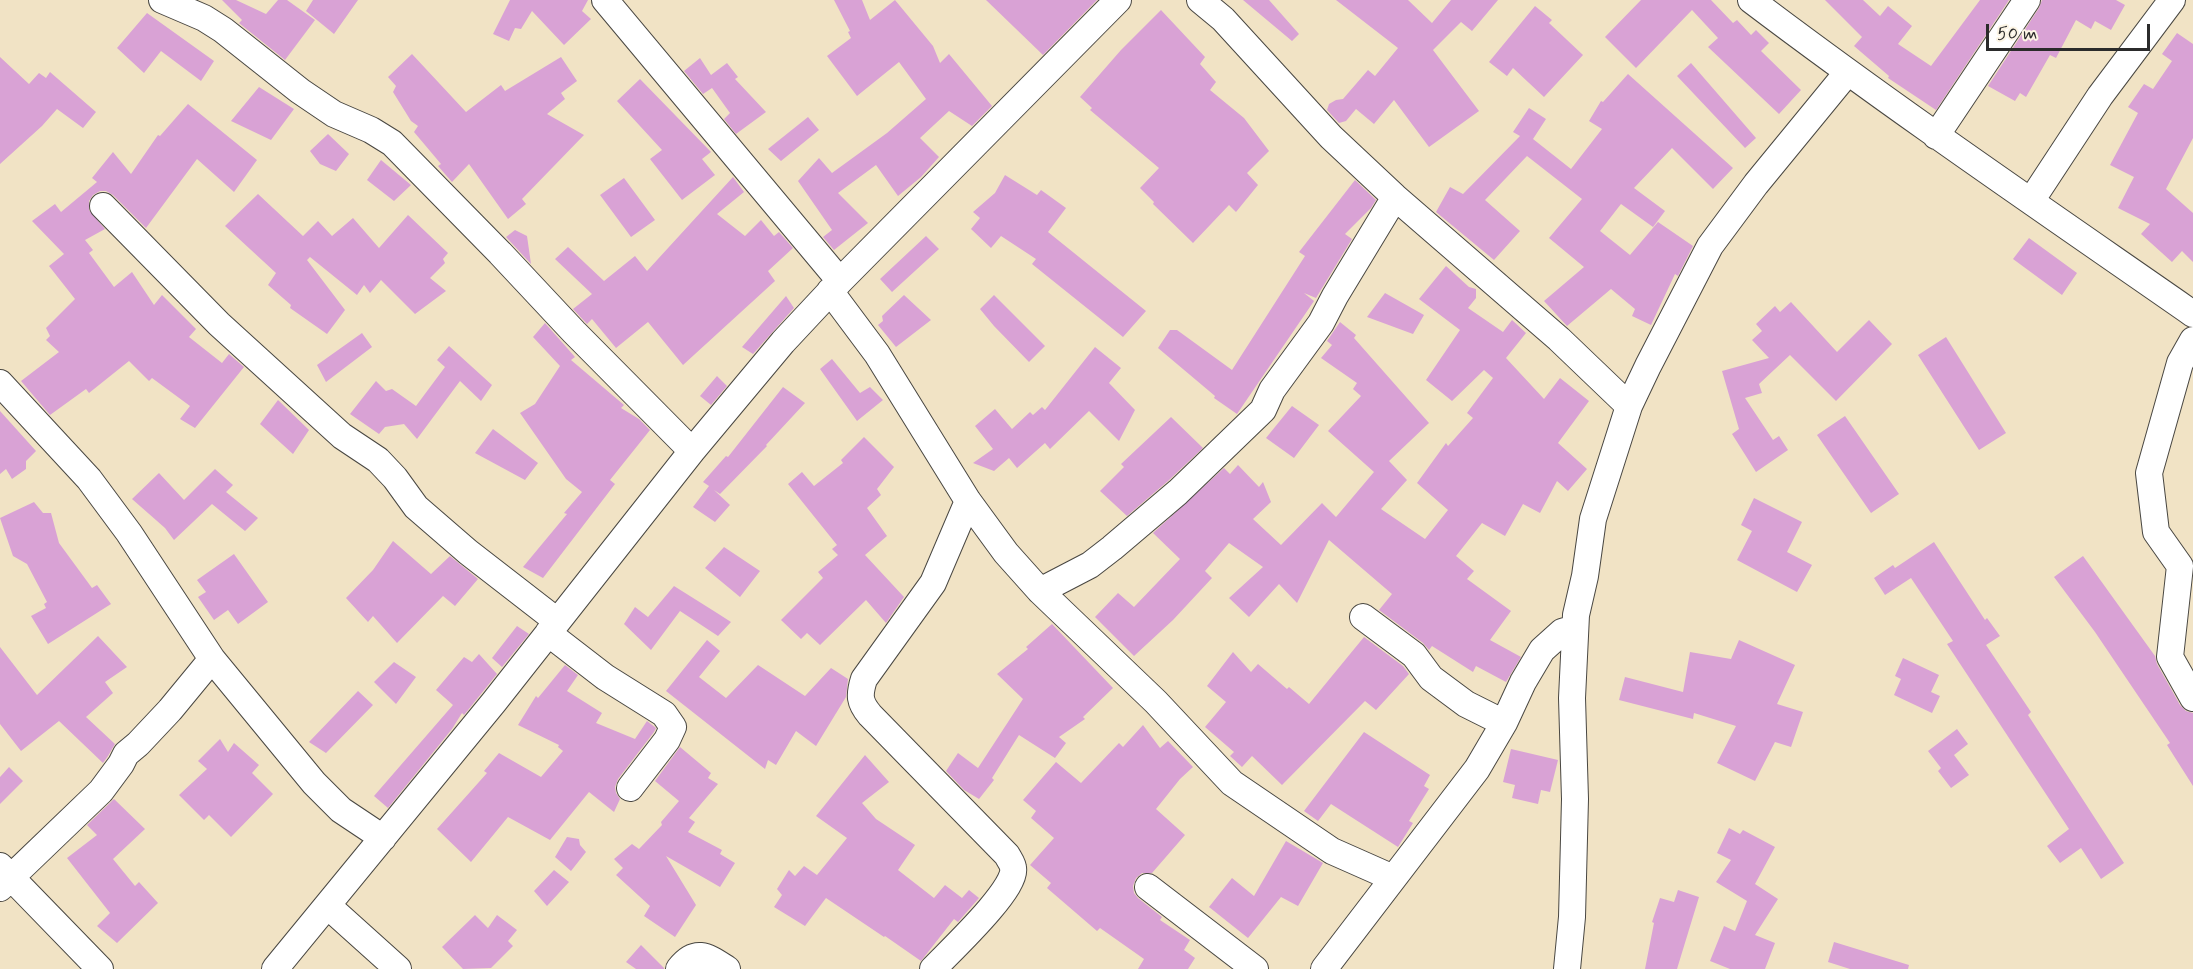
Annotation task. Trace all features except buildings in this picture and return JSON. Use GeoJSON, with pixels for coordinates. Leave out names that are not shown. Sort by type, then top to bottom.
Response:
{"type":"FeatureCollection","features":[{"type":"Feature","properties":{"kind":"street"},"geometry":{"type":"LineString","coordinates":[[162,0],[204,18],[223,30],[308,97],[334,114],[371,130],[392,143],[692,451]]}},
{"type":"Feature","properties":{"kind":"street"},"geometry":{"type":"LineString","coordinates":[[605,0],[835,286],[968,501],[1006,553],[1040,591],[1156,702],[1232,783],[1332,851],[1394,878]]}},
{"type":"Feature","properties":{"kind":"street"},"geometry":{"type":"LineString","coordinates":[[275,969],[553,627],[692,451],[783,342],[835,286],[1118,0]]}},
{"type":"Feature","properties":{"kind":"street"},"geometry":{"type":"LineString","coordinates":[[1200,0],[1223,19],[1331,137],[1395,197],[1559,339],[1629,406]]}},
{"type":"Feature","properties":{"kind":"street"},"geometry":{"type":"LineString","coordinates":[[1751,0],[1847,73],[2193,314]]}},
{"type":"Feature","properties":{"kind":"street"},"geometry":{"type":"LineString","coordinates":[[1936,136],[2027,0]]}},
{"type":"Feature","properties":{"kind":"street"},"geometry":{"type":"LineString","coordinates":[[2031,201],[2100,96],[2172,0]]}},
{"type":"Feature","properties":{"kind":"street"},"geometry":{"type":"LineString","coordinates":[[1567,969],[1572,917],[1575,799],[1572,698],[1575,628],[1593,519],[1629,406],[1710,246],[1756,184],[1847,73]]}},
{"type":"Feature","properties":{"kind":"street"},"geometry":{"type":"LineString","coordinates":[[1040,591],[1090,566],[1179,492],[1263,410],[1272,390],[1321,323],[1395,197]]}},
{"type":"Feature","properties":{"kind":"street"},"geometry":{"type":"LineString","coordinates":[[103,206],[219,324],[342,435],[378,460],[395,478],[416,507],[553,627],[604,677],[664,714],[673,727],[667,740],[630,788]]}},
{"type":"Feature","properties":{"kind":"street"},"geometry":{"type":"LineString","coordinates":[[2193,340],[2180,363],[2149,473],[2156,532],[2180,566],[2169,657],[2193,698]]}},
{"type":"Feature","properties":{"kind":"street"},"geometry":{"type":"LineString","coordinates":[[0,383],[89,479],[129,533],[212,659],[306,774],[340,810],[383,838]]}},
{"type":"Feature","properties":{"kind":"street"},"geometry":{"type":"LineString","coordinates":[[933,969],[988,912],[1007,886],[1014,868],[1007,855],[870,715],[860,701],[860,692],[864,679],[933,583],[968,501]]}},
{"type":"Feature","properties":{"kind":"street"},"geometry":{"type":"LineString","coordinates":[[1363,617],[1414,655],[1431,678],[1466,705],[1504,723]]}},
{"type":"Feature","properties":{"kind":"street"},"geometry":{"type":"LineString","coordinates":[[1324,969],[1477,769],[1542,650],[1562,632],[1575,628]]}},
{"type":"Feature","properties":{"kind":"street"},"geometry":{"type":"LineString","coordinates":[[100,969],[4,877],[101,791],[126,754],[170,710],[212,659]]}},
{"type":"Feature","properties":{"kind":"street"},"geometry":{"type":"LineString","coordinates":[[1148,887],[1255,969]]}},
{"type":"Feature","properties":{"kind":"street"},"geometry":{"type":"LineString","coordinates":[[328,906],[399,969]]}},
{"type":"Feature","properties":{"kind":"street"},"geometry":{"type":"LineString","coordinates":[[679,969],[694,956],[703,956],[728,969]]}}]}
